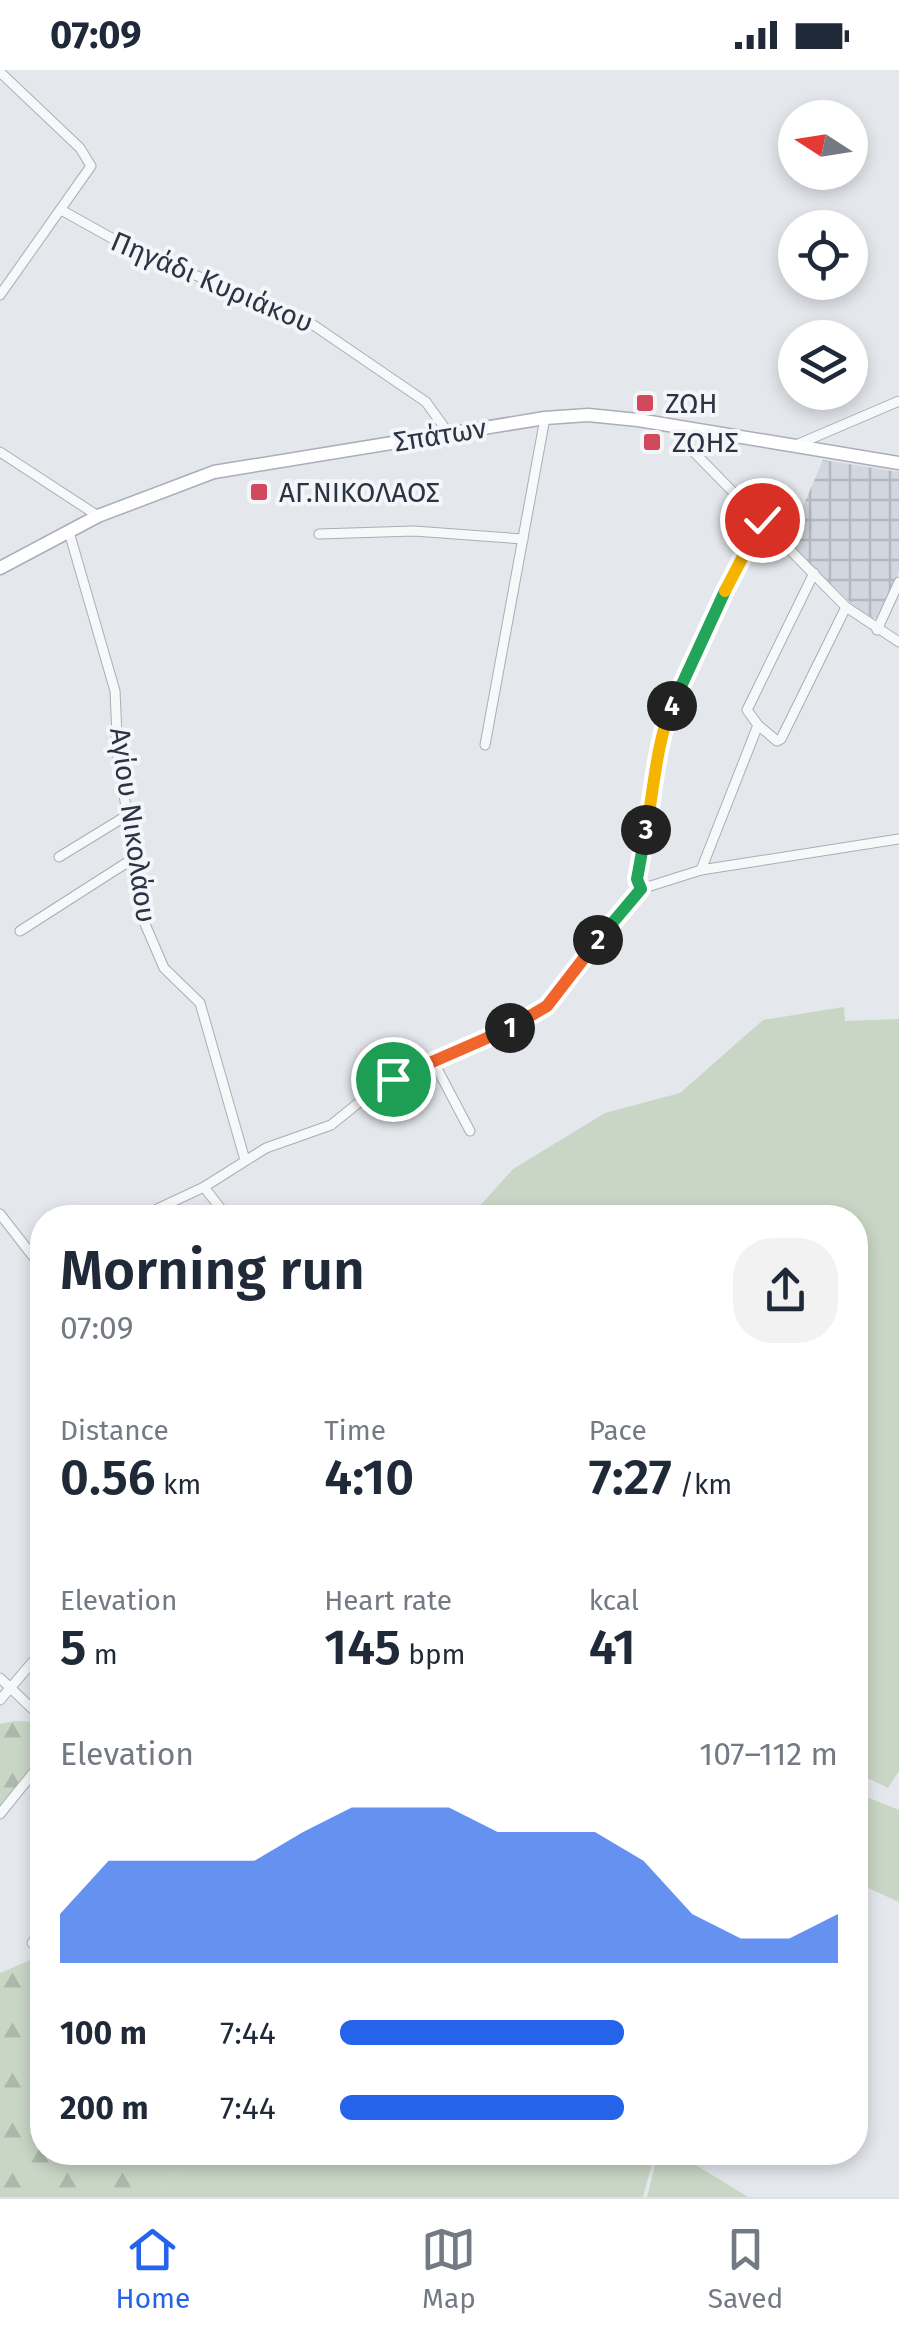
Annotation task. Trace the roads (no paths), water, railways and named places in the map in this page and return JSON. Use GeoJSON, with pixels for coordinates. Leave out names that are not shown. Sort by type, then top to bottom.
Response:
{"type":"FeatureCollection","features":[{"type":"Feature","properties":{"kind":"main road","name":"Σπάτων"},"geometry":{"type":"LineString","coordinates":[[0,568],[98,516],[214,472],[545,418],[588,414],[899,463]]}},
{"type":"Feature","properties":{"kind":"street"},"geometry":{"type":"LineString","coordinates":[[0,72],[91,161],[90,170],[63,211],[0,295]]}},
{"type":"Feature","properties":{"kind":"street","name":"Πηγάδι Κυριάκου"},"geometry":{"type":"LineString","coordinates":[[63,211],[133,250],[306,320],[343,341],[426,402],[448,434]]}},
{"type":"Feature","properties":{"kind":"street"},"geometry":{"type":"LineString","coordinates":[[794,445],[899,401]]}},
{"type":"Feature","properties":{"kind":"street"},"geometry":{"type":"LineString","coordinates":[[485,745],[545,418]]}},
{"type":"Feature","properties":{"kind":"street"},"geometry":{"type":"LineString","coordinates":[[676,426],[682,439],[846,607],[899,642]]}},
{"type":"Feature","properties":{"kind":"street"},"geometry":{"type":"LineString","coordinates":[[0,452],[98,516]]}},
{"type":"Feature","properties":{"kind":"street"},"geometry":{"type":"LineString","coordinates":[[641,889],[637,879],[662,750],[660,735],[704,632],[762,520]]}},
{"type":"Feature","properties":{"kind":"street"},"geometry":{"type":"LineString","coordinates":[[319,534],[414,531],[524,539]]}},
{"type":"Feature","properties":{"kind":"street","name":"Αγίου Νικολάου"},"geometry":{"type":"LineString","coordinates":[[69,532],[115,691],[126,816],[152,948],[164,968],[200,1003],[245,1160]]}},
{"type":"Feature","properties":{"kind":"street"},"geometry":{"type":"LineString","coordinates":[[814,572],[747,710],[777,741],[846,607]]}},
{"type":"Feature","properties":{"kind":"street"},"geometry":{"type":"LineString","coordinates":[[876,630],[899,582]]}},
{"type":"Feature","properties":{"kind":"street"},"geometry":{"type":"LineString","coordinates":[[701,870],[758,724]]}},
{"type":"Feature","properties":{"kind":"street"},"geometry":{"type":"LineString","coordinates":[[59,857],[126,816]]}},
{"type":"Feature","properties":{"kind":"street"},"geometry":{"type":"LineString","coordinates":[[165,1205],[245,1160],[331,1125],[372,1092],[432,1060],[524,1022],[547,1006],[627,900],[641,889],[701,870],[899,839]]}},
{"type":"Feature","properties":{"kind":"street"},"geometry":{"type":"LineString","coordinates":[[20,931],[134,858]]}},
{"type":"Feature","properties":{"kind":"street"},"geometry":{"type":"LineString","coordinates":[[432,1060],[470,1131]]}},
{"type":"Feature","properties":{"kind":"street"},"geometry":{"type":"LineString","coordinates":[[204,1186],[218,1205]]}},
{"type":"Feature","properties":{"kind":"street"},"geometry":{"type":"LineString","coordinates":[[0,1214],[30,1253]]}},
{"type":"Feature","properties":{"kind":"street"},"geometry":{"type":"LineString","coordinates":[[0,1700],[30,1666]]}},
{"type":"Feature","properties":{"kind":"street"},"geometry":{"type":"LineString","coordinates":[[0,1678],[30,1707]]}},
{"type":"Feature","properties":{"kind":"street"},"geometry":{"type":"LineString","coordinates":[[0,1814],[30,1777]]}},
{"type":"Feature","properties":{"kind":"place","name":"ΖΩΗ"},"geometry":{"type":"Point","coordinates":[645,403]}},
{"type":"Feature","properties":{"kind":"place","name":"ΖΩΗΣ"},"geometry":{"type":"Point","coordinates":[652,442]}},
{"type":"Feature","properties":{"kind":"place","name":"ΑΓ.ΝΙΚΟΛΑΟΣ"},"geometry":{"type":"Point","coordinates":[259,492]}}]}
